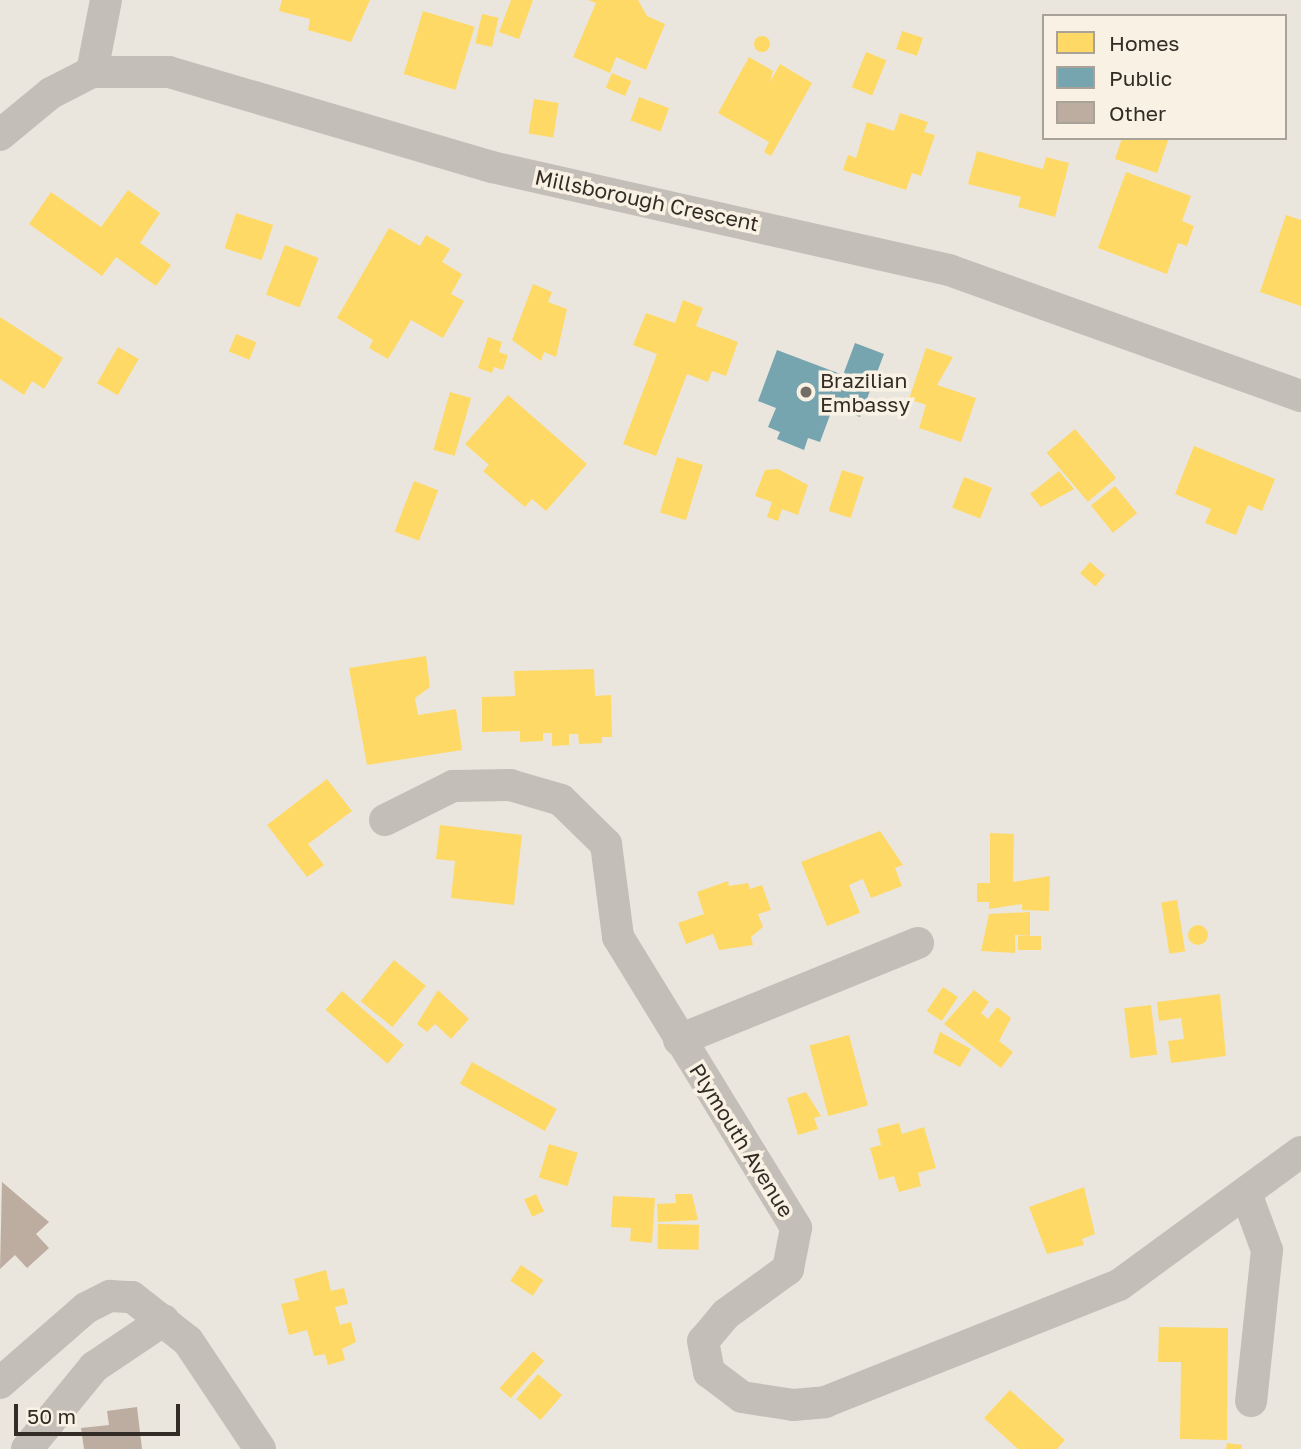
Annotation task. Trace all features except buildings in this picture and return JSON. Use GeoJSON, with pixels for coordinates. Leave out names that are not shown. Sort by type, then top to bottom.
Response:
{"type":"FeatureCollection","features":[{"type":"Feature","properties":{"kind":"street"},"geometry":{"type":"LineString","coordinates":[[92,72],[106,0]]}},
{"type":"Feature","properties":{"kind":"street","name":"Millsborough Crescent"},"geometry":{"type":"LineString","coordinates":[[0,135],[51,93],[92,72],[169,72],[492,167],[948,270],[1301,396]]}},
{"type":"Feature","properties":{"kind":"street","name":"Plymouth Avenue"},"geometry":{"type":"LineString","coordinates":[[385,820],[429,794],[479,783],[561,800],[606,844],[618,937],[678,1041],[796,1227],[797,1251],[788,1269],[726,1314],[703,1340],[709,1373],[741,1397],[766,1404],[825,1402],[869,1389],[1119,1285],[1247,1196],[1301,1152]]}},
{"type":"Feature","properties":{"kind":"street"},"geometry":{"type":"LineString","coordinates":[[678,1041],[918,943]]}},
{"type":"Feature","properties":{"kind":"street"},"geometry":{"type":"LineString","coordinates":[[1247,1196],[1268,1250],[1251,1401]]}},
{"type":"Feature","properties":{"kind":"street"},"geometry":{"type":"LineString","coordinates":[[0,1383],[86,1308],[110,1296],[132,1297],[164,1320],[223,1387],[260,1449]]}},
{"type":"Feature","properties":{"kind":"street"},"geometry":{"type":"LineString","coordinates":[[27,1449],[94,1367],[164,1320]]}},
{"type":"Feature","properties":{"kind":"place","name":"Brazilian Embassy"},"geometry":{"type":"Point","coordinates":[806,392]}}]}
